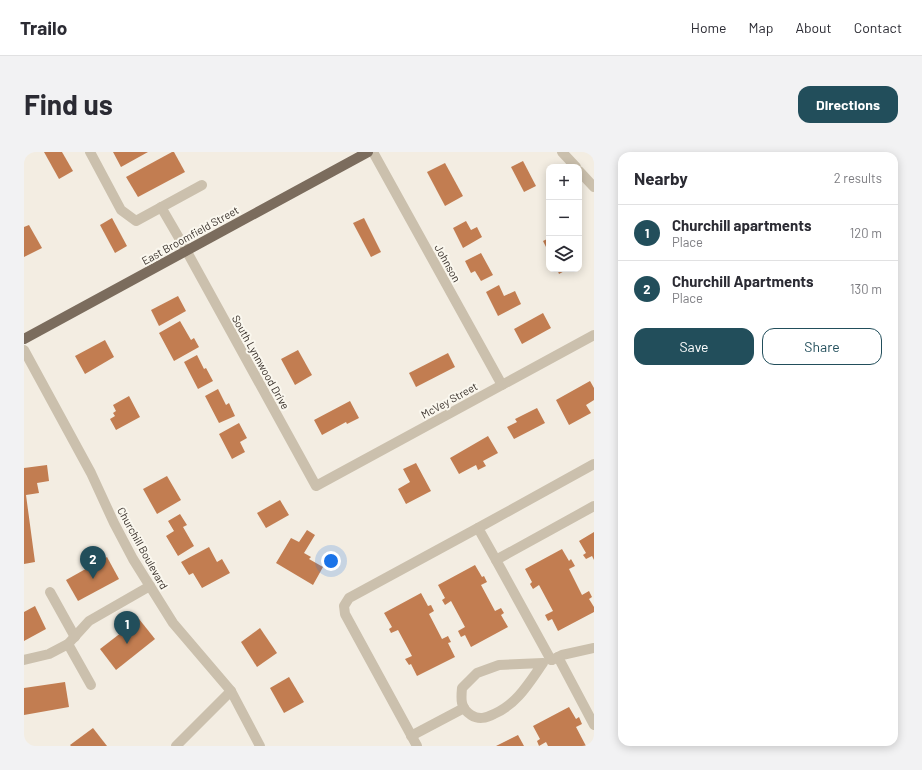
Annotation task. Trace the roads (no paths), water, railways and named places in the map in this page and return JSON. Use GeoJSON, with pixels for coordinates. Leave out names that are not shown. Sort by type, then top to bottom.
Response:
{"type":"FeatureCollection","features":[{"type":"Feature","properties":{"kind":"main road","name":"East Broomfield Street"},"geometry":{"type":"LineString","coordinates":[[24,339],[368,152]]}},
{"type":"Feature","properties":{"kind":"street"},"geometry":{"type":"LineString","coordinates":[[90,152],[121,210],[136,221],[202,185]]}},
{"type":"Feature","properties":{"kind":"street","name":"Johnson"},"geometry":{"type":"LineString","coordinates":[[373,152],[502,385]]}},
{"type":"Feature","properties":{"kind":"street"},"geometry":{"type":"LineString","coordinates":[[562,152],[573,164]]}},
{"type":"Feature","properties":{"kind":"street"},"geometry":{"type":"LineString","coordinates":[[582,174],[594,187]]}},
{"type":"Feature","properties":{"kind":"street","name":"South Lynnwood Drive"},"geometry":{"type":"LineString","coordinates":[[161,207],[316,486]]}},
{"type":"Feature","properties":{"kind":"street","name":"McVey Street"},"geometry":{"type":"LineString","coordinates":[[316,486],[594,335]]}},
{"type":"Feature","properties":{"kind":"street","name":"Churchill Boulevard"},"geometry":{"type":"LineString","coordinates":[[24,350],[91,473],[114,523],[133,559],[173,623],[231,691],[260,746]]}},
{"type":"Feature","properties":{"kind":"street"},"geometry":{"type":"LineString","coordinates":[[417,746],[345,614],[344,606],[349,598],[594,464]]}},
{"type":"Feature","properties":{"kind":"street"},"geometry":{"type":"LineString","coordinates":[[496,560],[594,506]]}},
{"type":"Feature","properties":{"kind":"street"},"geometry":{"type":"LineString","coordinates":[[478,528],[551,660],[594,725]]}},
{"type":"Feature","properties":{"kind":"street"},"geometry":{"type":"LineString","coordinates":[[24,660],[49,654],[71,640],[89,621],[150,586]]}},
{"type":"Feature","properties":{"kind":"street"},"geometry":{"type":"LineString","coordinates":[[50,592],[91,685]]}},
{"type":"Feature","properties":{"kind":"street"},"geometry":{"type":"LineString","coordinates":[[551,660],[522,694],[504,710],[485,718],[476,718],[466,712],[461,702],[462,688],[478,672],[499,665],[551,660],[594,648]]}},
{"type":"Feature","properties":{"kind":"street"},"geometry":{"type":"LineString","coordinates":[[176,746],[231,691]]}},
{"type":"Feature","properties":{"kind":"street"},"geometry":{"type":"LineString","coordinates":[[411,736],[464,708]]}},
{"type":"Feature","properties":{"kind":"place","name":"Churchill Apartments"},"geometry":{"type":"Point","coordinates":[93,579]}},
{"type":"Feature","properties":{"kind":"place","name":"Churchill apartments"},"geometry":{"type":"Point","coordinates":[127,644]}}]}
